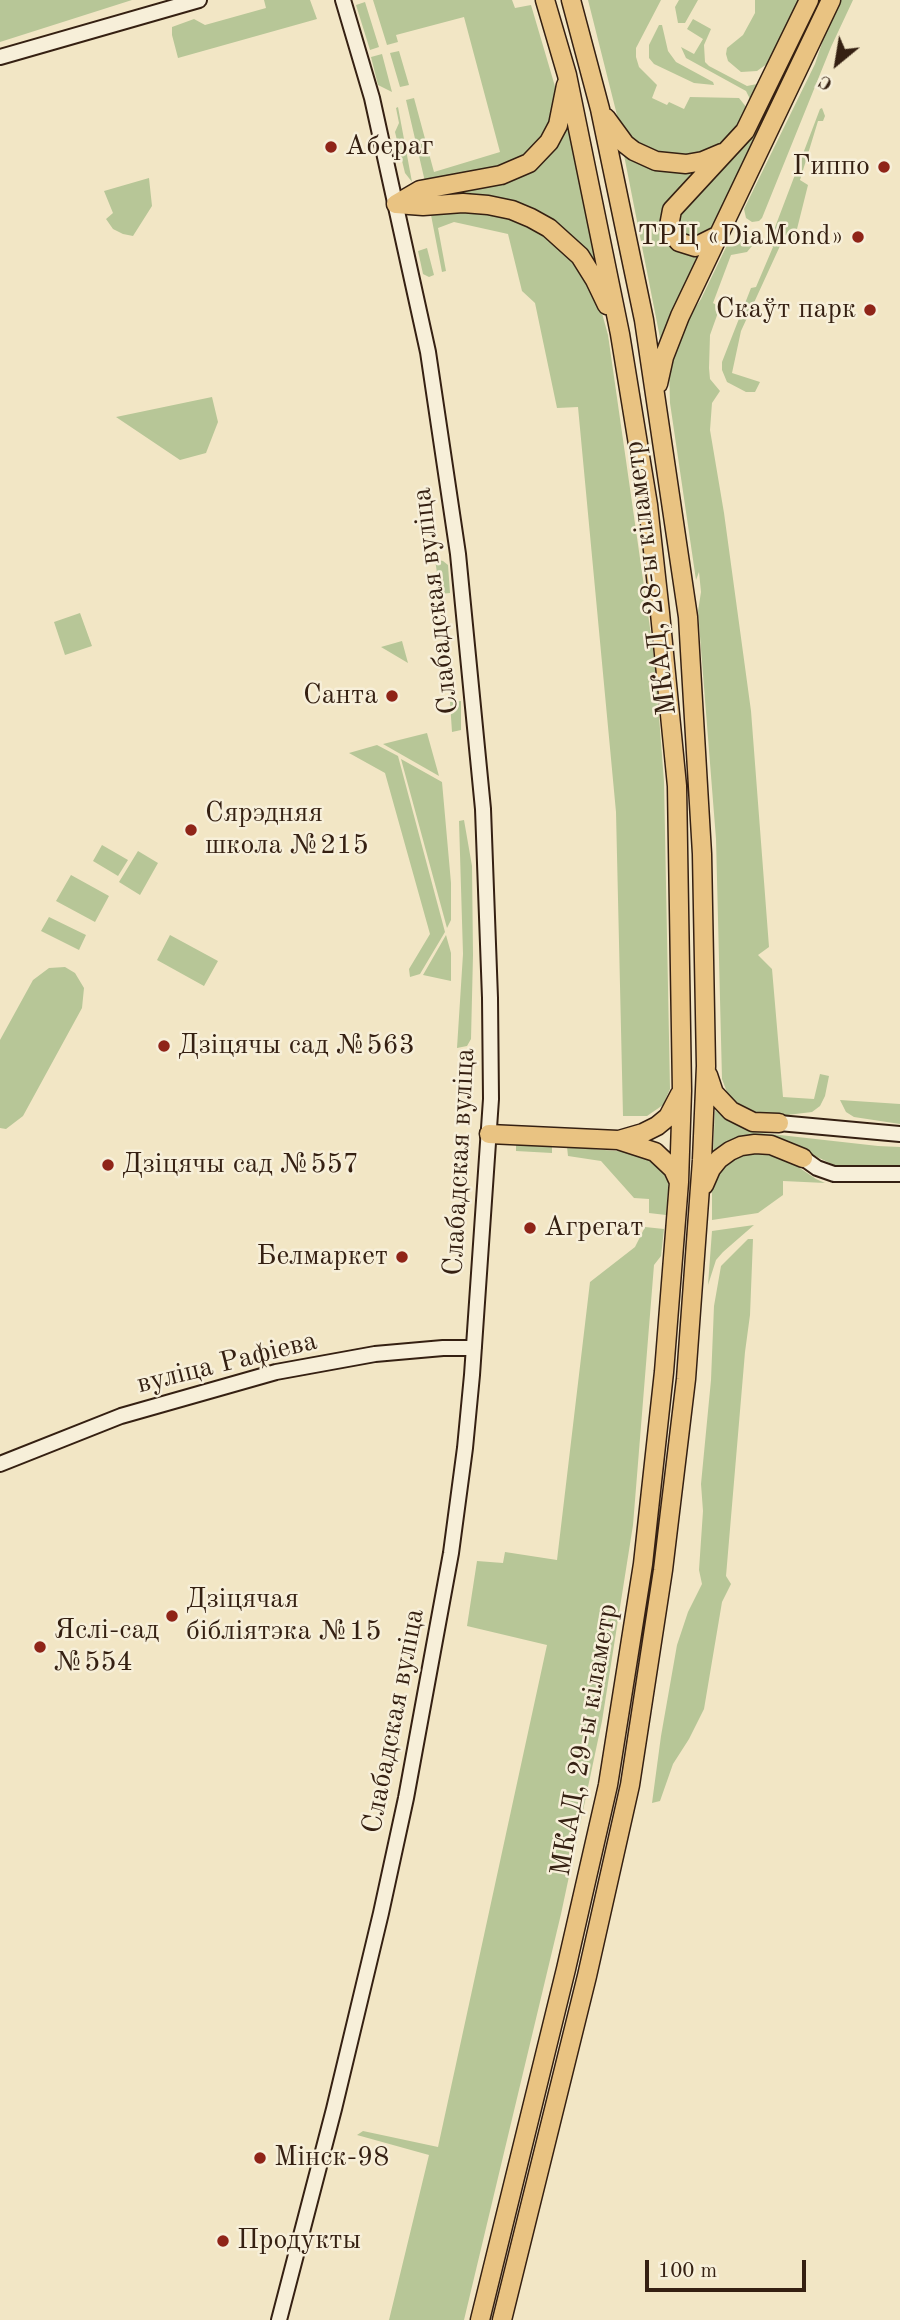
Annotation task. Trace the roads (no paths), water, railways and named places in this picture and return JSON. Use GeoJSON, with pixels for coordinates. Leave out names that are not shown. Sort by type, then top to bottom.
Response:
{"type":"FeatureCollection","features":[{"type":"Feature","properties":{"kind":"highway","name":"МКАД, 28-ы кіламетр"},"geometry":{"type":"LineString","coordinates":[[545,0],[567,75],[620,334],[648,505],[677,786],[682,1091],[680,1159]]}},
{"type":"Feature","properties":{"kind":"highway","name":"МКАД, 28-ы кіламетр"},"geometry":{"type":"LineString","coordinates":[[570,0],[600,108],[624,219],[657,401],[688,617],[702,854],[706,1066],[702,1160]]}},
{"type":"Feature","properties":{"kind":"highway"},"geometry":{"type":"LineString","coordinates":[[719,235],[695,247],[687,246],[673,235],[669,218],[677,202],[735,143],[752,119],[809,0]]}},
{"type":"Feature","properties":{"kind":"highway"},"geometry":{"type":"LineString","coordinates":[[657,401],[664,357],[680,316],[831,0]]}},
{"type":"Feature","properties":{"kind":"highway"},"geometry":{"type":"LineString","coordinates":[[396,204],[419,190],[501,175],[529,163],[549,142],[558,125],[567,75]]}},
{"type":"Feature","properties":{"kind":"highway"},"geometry":{"type":"LineString","coordinates":[[600,108],[625,144],[656,162],[686,164],[703,161],[725,152]]}},
{"type":"Feature","properties":{"kind":"highway"},"geometry":{"type":"LineString","coordinates":[[396,204],[488,205],[512,210],[550,228],[580,257],[595,279],[620,334]]}},
{"type":"Feature","properties":{"kind":"highway"},"geometry":{"type":"LineString","coordinates":[[706,1066],[714,1093],[731,1111],[753,1122],[779,1123]]}},
{"type":"Feature","properties":{"kind":"highway"},"geometry":{"type":"LineString","coordinates":[[618,1140],[657,1126],[668,1117],[682,1091]]}},
{"type":"Feature","properties":{"kind":"highway"},"geometry":{"type":"LineString","coordinates":[[489,1134],[618,1140],[655,1152],[673,1169],[679,1182]]}},
{"type":"Feature","properties":{"kind":"highway"},"geometry":{"type":"LineString","coordinates":[[700,1195],[719,1158],[741,1146],[771,1145],[803,1158]]}},
{"type":"Feature","properties":{"kind":"highway","name":"МКАД, 29-ы кіламетр"},"geometry":{"type":"LineString","coordinates":[[480,2320],[608,1785],[643,1564],[664,1372],[680,1159]]}},
{"type":"Feature","properties":{"kind":"highway","name":"МКАД, 29-ы кіламетр"},"geometry":{"type":"LineString","coordinates":[[502,2320],[584,1989],[630,1785],[663,1570],[686,1379],[702,1160]]}},
{"type":"Feature","properties":{"kind":"main road"},"geometry":{"type":"LineString","coordinates":[[0,57],[199,0]]}},
{"type":"Feature","properties":{"kind":"main road","name":"Слабадская вуліца"},"geometry":{"type":"LineString","coordinates":[[279,2320],[334,2109],[406,1798],[451,1553],[465,1448],[489,1134],[490,998],[483,809],[458,554],[428,352],[372,98],[343,0]]}},
{"type":"Feature","properties":{"kind":"main road"},"geometry":{"type":"LineString","coordinates":[[779,1123],[900,1134]]}},
{"type":"Feature","properties":{"kind":"main road"},"geometry":{"type":"LineString","coordinates":[[803,1158],[817,1168],[834,1174],[900,1174]]}},
{"type":"Feature","properties":{"kind":"main road","name":"вуліца Рафіева"},"geometry":{"type":"LineString","coordinates":[[0,1464],[121,1416],[276,1372],[375,1354],[474,1348]]}},
{"type":"Feature","properties":{"kind":"place","name":"Абераг"},"geometry":{"type":"Point","coordinates":[331,147]}},
{"type":"Feature","properties":{"kind":"place","name":"Гиппо"},"geometry":{"type":"Point","coordinates":[884,167]}},
{"type":"Feature","properties":{"kind":"place","name":"ТРЦ «DiaMond»"},"geometry":{"type":"Point","coordinates":[858,237]}},
{"type":"Feature","properties":{"kind":"place","name":"Скаўт парк"},"geometry":{"type":"Point","coordinates":[870,310]}},
{"type":"Feature","properties":{"kind":"place","name":"Санта"},"geometry":{"type":"Point","coordinates":[392,696]}},
{"type":"Feature","properties":{"kind":"place","name":"Сярэдняя школа №215"},"geometry":{"type":"Point","coordinates":[191,830]}},
{"type":"Feature","properties":{"kind":"place","name":"Дзіцячы сад №563"},"geometry":{"type":"Point","coordinates":[164,1046]}},
{"type":"Feature","properties":{"kind":"place","name":"Дзіцячы сад №557"},"geometry":{"type":"Point","coordinates":[108,1165]}},
{"type":"Feature","properties":{"kind":"place","name":"Агрегат"},"geometry":{"type":"Point","coordinates":[530,1228]}},
{"type":"Feature","properties":{"kind":"place","name":"Белмаркет"},"geometry":{"type":"Point","coordinates":[402,1257]}},
{"type":"Feature","properties":{"kind":"place","name":"Дзіцячая бібліятэка №15"},"geometry":{"type":"Point","coordinates":[172,1616]}},
{"type":"Feature","properties":{"kind":"place","name":"Яслі-сад №554"},"geometry":{"type":"Point","coordinates":[40,1647]}},
{"type":"Feature","properties":{"kind":"place","name":"Мінск-98"},"geometry":{"type":"Point","coordinates":[260,2158]}},
{"type":"Feature","properties":{"kind":"place","name":"Продукты"},"geometry":{"type":"Point","coordinates":[223,2241]}}]}
